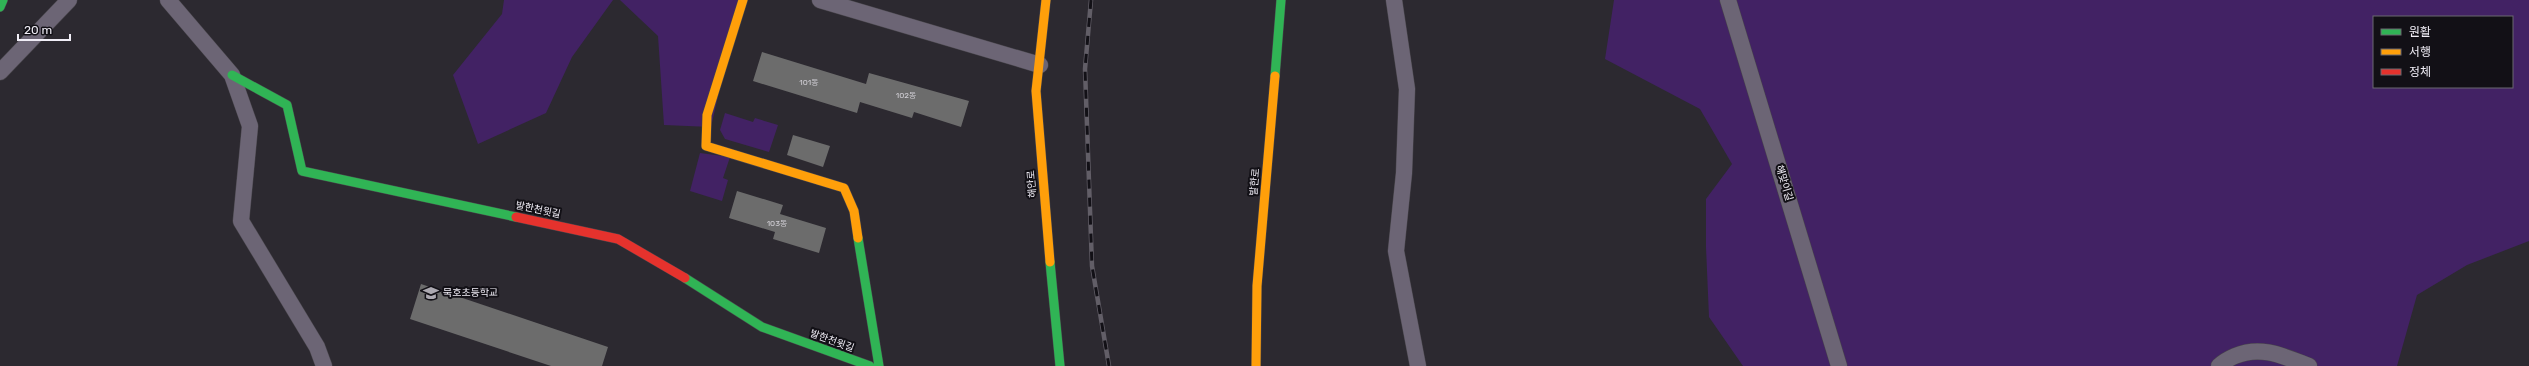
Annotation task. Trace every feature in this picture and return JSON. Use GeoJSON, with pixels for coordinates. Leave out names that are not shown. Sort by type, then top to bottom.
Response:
{"type":"FeatureCollection","features":[{"type":"Feature","properties":{"kind":"street"},"geometry":{"type":"LineString","coordinates":[[0,7],[3,0]]}},
{"type":"Feature","properties":{"kind":"street"},"geometry":{"type":"LineString","coordinates":[[0,72],[69,0]]}},
{"type":"Feature","properties":{"kind":"street"},"geometry":{"type":"LineString","coordinates":[[168,0],[232,75],[250,126],[241,221],[264,263],[317,347],[324,366]]}},
{"type":"Feature","properties":{"kind":"street"},"geometry":{"type":"LineString","coordinates":[[743,0],[707,115],[706,146],[844,188],[854,211],[879,366]]}},
{"type":"Feature","properties":{"kind":"street"},"geometry":{"type":"LineString","coordinates":[[820,0],[1040,65]]}},
{"type":"Feature","properties":{"kind":"street","name":"해안로"},"geometry":{"type":"LineString","coordinates":[[1046,0],[1036,91],[1043,194],[1060,366]]}},
{"type":"Feature","properties":{"kind":"street","name":"발한로"},"geometry":{"type":"LineString","coordinates":[[1256,366],[1257,286],[1281,0]]}},
{"type":"Feature","properties":{"kind":"street"},"geometry":{"type":"LineString","coordinates":[[1394,0],[1407,89],[1404,173],[1396,251],[1418,366]]}},
{"type":"Feature","properties":{"kind":"street","name":"해맞이길"},"geometry":{"type":"LineString","coordinates":[[1728,0],[1839,366]]}},
{"type":"Feature","properties":{"kind":"street","name":"발한천윗길"},"geometry":{"type":"LineString","coordinates":[[232,75],[287,105],[302,171],[618,239],[672,269],[762,327],[870,366]]}},
{"type":"Feature","properties":{"kind":"street"},"geometry":{"type":"LineString","coordinates":[[2219,366],[2223,361],[2245,352],[2258,350],[2309,366]]}},
{"type":"Feature","properties":{"kind":"shaded area"},"geometry":{"type":"Polygon","coordinates":[[[504,0],[613,0],[572,57],[546,113],[478,144],[453,75],[502,14],[504,0]]]}},
{"type":"Feature","properties":{"kind":"shaded area"},"geometry":{"type":"Polygon","coordinates":[[[620,0],[740,0],[711,127],[664,125],[658,36],[620,0]]]}},
{"type":"Feature","properties":{"kind":"shaded area"},"geometry":{"type":"Polygon","coordinates":[[[1614,0],[2529,0],[2529,241],[2467,265],[2417,295],[2397,366],[1743,366],[1709,317],[1706,247],[1706,199],[1732,164],[1700,109],[1605,59],[1614,0]]]}},
{"type":"Feature","properties":{"kind":"shaded area"},"geometry":{"type":"Polygon","coordinates":[[[725,113],[753,122],[755,118],[778,125],[769,152],[725,139],[720,130],[725,113]]]}},
{"type":"Feature","properties":{"kind":"shaded area"},"geometry":{"type":"Polygon","coordinates":[[[700,153],[730,157],[723,178],[728,180],[722,201],[690,191],[700,153]]]}},
{"type":"Feature","properties":{"kind":"building"},"geometry":{"type":"Polygon","coordinates":[[[762,52],[866,84],[869,73],[969,101],[961,127],[914,112],[912,118],[860,102],[857,113],[753,81],[762,52]]]}},
{"type":"Feature","properties":{"kind":"building"},"geometry":{"type":"Polygon","coordinates":[[[793,135],[830,146],[823,167],[787,155],[793,135]]]}},
{"type":"Feature","properties":{"kind":"building"},"geometry":{"type":"Polygon","coordinates":[[[737,191],[783,205],[780,214],[826,228],[819,253],[773,239],[775,232],[729,218],[737,191]]]}},
{"type":"Feature","properties":{"kind":"building"},"geometry":{"type":"Polygon","coordinates":[[[421,284],[608,347],[602,366],[551,366],[410,319],[421,284]]]}},
{"type":"Feature","properties":{"kind":"railway"},"geometry":{"type":"LineString","coordinates":[[1091,0],[1085,69],[1092,266],[1109,366]]}},
{"type":"Feature","properties":{"kind":"traffic: fast"},"geometry":{"type":"LineString","coordinates":[[0,7],[3,0]]}},
{"type":"Feature","properties":{"kind":"traffic: fast"},"geometry":{"type":"LineString","coordinates":[[1275,76],[1281,0]]}},
{"type":"Feature","properties":{"kind":"traffic: fast"},"geometry":{"type":"LineString","coordinates":[[232,75],[287,105],[302,171],[516,217]]}},
{"type":"Feature","properties":{"kind":"traffic: fast"},"geometry":{"type":"LineString","coordinates":[[858,238],[879,366]]}},
{"type":"Feature","properties":{"kind":"traffic: fast"},"geometry":{"type":"LineString","coordinates":[[1050,262],[1060,366]]}},
{"type":"Feature","properties":{"kind":"traffic: fast"},"geometry":{"type":"LineString","coordinates":[[685,278],[762,327],[870,366]]}},
{"type":"Feature","properties":{"kind":"traffic: slow"},"geometry":{"type":"LineString","coordinates":[[743,0],[707,115],[706,146],[844,188],[854,211],[858,238]]}},
{"type":"Feature","properties":{"kind":"traffic: slow"},"geometry":{"type":"LineString","coordinates":[[1046,0],[1036,91],[1050,262]]}},
{"type":"Feature","properties":{"kind":"traffic: slow"},"geometry":{"type":"LineString","coordinates":[[1256,366],[1257,286],[1275,76]]}},
{"type":"Feature","properties":{"kind":"traffic: jam"},"geometry":{"type":"LineString","coordinates":[[516,217],[618,239],[685,278]]}},
{"type":"Feature","properties":{"kind":"place","name":"묵호초등학교"},"geometry":{"type":"Point","coordinates":[431,293]}}]}
